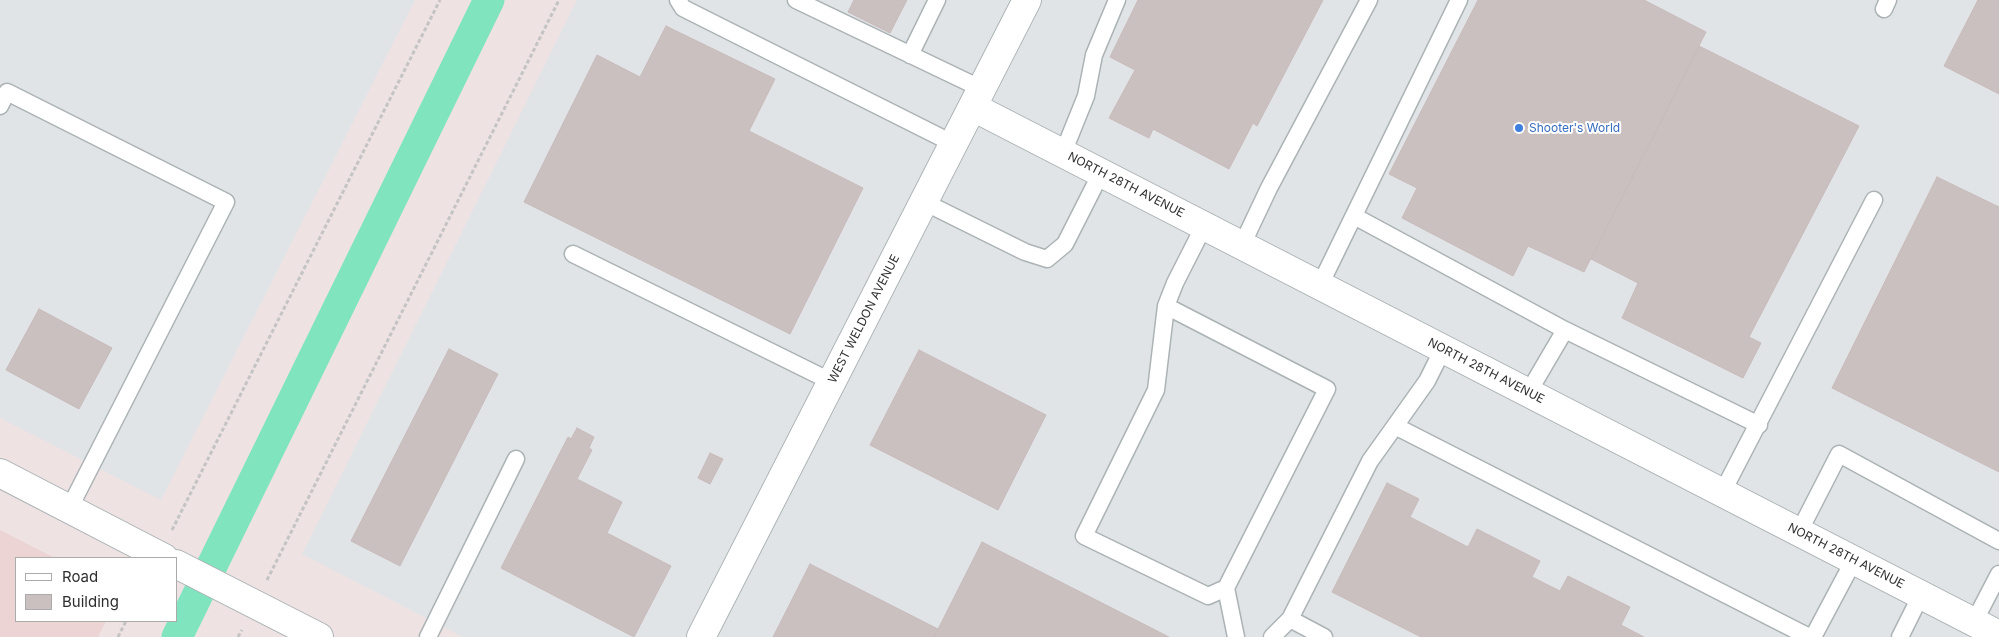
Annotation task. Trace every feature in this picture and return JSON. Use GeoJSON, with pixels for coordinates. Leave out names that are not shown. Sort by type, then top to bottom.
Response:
{"type":"FeatureCollection","features":[{"type":"Feature","properties":{"kind":"street","name":"WEST WELDON AVENUE"},"geometry":{"type":"LineString","coordinates":[[702,637],[1027,0]]}},
{"type":"Feature","properties":{"kind":"street","name":"NORTH 28TH AVENUE"},"geometry":{"type":"LineString","coordinates":[[977,98],[1063,153],[1101,173],[1999,635]]}},
{"type":"Feature","properties":{"kind":"street"},"geometry":{"type":"LineString","coordinates":[[0,473],[161,557]]}},
{"type":"Feature","properties":{"kind":"street"},"geometry":{"type":"LineString","coordinates":[[178,566],[318,637]]}},
{"type":"Feature","properties":{"kind":"lane"},"geometry":{"type":"LineString","coordinates":[[678,0],[683,8],[954,144]]}},
{"type":"Feature","properties":{"kind":"lane"},"geometry":{"type":"LineString","coordinates":[[796,0],[910,54],[977,98]]}},
{"type":"Feature","properties":{"kind":"lane"},"geometry":{"type":"LineString","coordinates":[[910,54],[937,0]]}},
{"type":"Feature","properties":{"kind":"lane"},"geometry":{"type":"LineString","coordinates":[[1063,153],[1086,96],[1094,55],[1117,0]]}},
{"type":"Feature","properties":{"kind":"lane"},"geometry":{"type":"LineString","coordinates":[[1242,246],[1269,188],[1370,0]]}},
{"type":"Feature","properties":{"kind":"lane"},"geometry":{"type":"LineString","coordinates":[[1320,285],[1459,0]]}},
{"type":"Feature","properties":{"kind":"lane"},"geometry":{"type":"LineString","coordinates":[[0,106],[7,92],[226,202],[69,509]]}},
{"type":"Feature","properties":{"kind":"lane"},"geometry":{"type":"LineString","coordinates":[[924,202],[1025,252],[1047,259],[1065,244],[1101,173]]}},
{"type":"Feature","properties":{"kind":"lane"},"geometry":{"type":"LineString","coordinates":[[1722,493],[1874,200]]}},
{"type":"Feature","properties":{"kind":"lane"},"geometry":{"type":"LineString","coordinates":[[1354,216],[1565,330],[1758,425]]}},
{"type":"Feature","properties":{"kind":"lane"},"geometry":{"type":"LineString","coordinates":[[1204,226],[1175,283],[1166,306],[1156,390],[1084,536],[1208,596],[1226,588]]}},
{"type":"Feature","properties":{"kind":"lane"},"geometry":{"type":"LineString","coordinates":[[573,254],[832,382]]}},
{"type":"Feature","properties":{"kind":"lane"},"geometry":{"type":"LineString","coordinates":[[1166,306],[1327,389],[1226,588],[1236,637]]}},
{"type":"Feature","properties":{"kind":"lane"},"geometry":{"type":"LineString","coordinates":[[1528,392],[1565,330]]}},
{"type":"Feature","properties":{"kind":"lane"},"geometry":{"type":"LineString","coordinates":[[1272,637],[1290,619],[1370,461],[1427,381],[1443,349]]}},
{"type":"Feature","properties":{"kind":"lane"},"geometry":{"type":"LineString","coordinates":[[1395,426],[1811,637],[1854,560]]}},
{"type":"Feature","properties":{"kind":"lane"},"geometry":{"type":"LineString","coordinates":[[1799,532],[1839,454],[1999,542]]}},
{"type":"Feature","properties":{"kind":"lane"},"geometry":{"type":"LineString","coordinates":[[428,637],[516,459]]}},
{"type":"Feature","properties":{"kind":"lane"},"geometry":{"type":"LineString","coordinates":[[1974,622],[1999,574]]}},
{"type":"Feature","properties":{"kind":"lane"},"geometry":{"type":"LineString","coordinates":[[1900,637],[1921,595]]}},
{"type":"Feature","properties":{"kind":"lane"},"geometry":{"type":"LineString","coordinates":[[1290,619],[1324,637]]}},
{"type":"Feature","properties":{"kind":"path"},"geometry":{"type":"LineString","coordinates":[[171,557],[440,0]]}},
{"type":"Feature","properties":{"kind":"path"},"geometry":{"type":"LineString","coordinates":[[276,562],[560,0]]}},
{"type":"Feature","properties":{"kind":"path"},"geometry":{"type":"LineString","coordinates":[[118,637],[126,622]]}},
{"type":"Feature","properties":{"kind":"shaded area"},"geometry":{"type":"Polygon","coordinates":[[[0,0],[415,0],[161,500],[0,418],[0,0]]]}},
{"type":"Feature","properties":{"kind":"shaded area"},"geometry":{"type":"Polygon","coordinates":[[[577,0],[1999,0],[1999,637],[463,637],[302,554],[577,0]]]}},
{"type":"Feature","properties":{"kind":"shaded area"},"geometry":{"type":"Polygon","coordinates":[[[0,530],[53,557],[15,557],[15,622],[106,622],[98,637],[0,637],[0,530]]]}},
{"type":"Feature","properties":{"kind":"building"},"geometry":{"type":"Polygon","coordinates":[[[854,0],[907,0],[890,33],[848,12],[854,0]]]}},
{"type":"Feature","properties":{"kind":"building"},"geometry":{"type":"Polygon","coordinates":[[[1138,0],[1323,0],[1257,126],[1253,123],[1229,169],[1153,129],[1149,138],[1109,118],[1135,70],[1110,57],[1138,0]]]}},
{"type":"Feature","properties":{"kind":"building"},"geometry":{"type":"Polygon","coordinates":[[[1478,0],[1644,0],[1706,32],[1584,272],[1528,246],[1513,276],[1402,218],[1417,188],[1389,174],[1478,0]]]}},
{"type":"Feature","properties":{"kind":"building"},"geometry":{"type":"Polygon","coordinates":[[[1978,0],[1999,0],[1999,94],[1944,66],[1978,0]]]}},
{"type":"Feature","properties":{"kind":"building"},"geometry":{"type":"Polygon","coordinates":[[[666,26],[775,79],[749,131],[863,188],[790,334],[524,202],[597,55],[640,77],[666,26]]]}},
{"type":"Feature","properties":{"kind":"building"},"geometry":{"type":"Polygon","coordinates":[[[1699,46],[1859,126],[1749,337],[1761,343],[1743,378],[1622,318],[1638,283],[1591,259],[1699,46]]]}},
{"type":"Feature","properties":{"kind":"building"},"geometry":{"type":"Polygon","coordinates":[[[1937,177],[1999,207],[1999,472],[1832,388],[1937,177]]]}},
{"type":"Feature","properties":{"kind":"building"},"geometry":{"type":"Polygon","coordinates":[[[39,309],[112,348],[79,409],[6,370],[39,309]]]}},
{"type":"Feature","properties":{"kind":"building"},"geometry":{"type":"Polygon","coordinates":[[[449,349],[498,374],[400,566],[351,541],[449,349]]]}},
{"type":"Feature","properties":{"kind":"building"},"geometry":{"type":"Polygon","coordinates":[[[919,350],[1046,415],[998,510],[870,445],[919,350]]]}},
{"type":"Feature","properties":{"kind":"building"},"geometry":{"type":"Polygon","coordinates":[[[577,428],[594,437],[589,448],[592,450],[577,479],[622,502],[607,533],[671,566],[634,637],[501,568],[568,437],[571,439],[577,428]]]}},
{"type":"Feature","properties":{"kind":"building"},"geometry":{"type":"Polygon","coordinates":[[[710,453],[723,459],[710,484],[698,478],[710,453]]]}},
{"type":"Feature","properties":{"kind":"building"},"geometry":{"type":"Polygon","coordinates":[[[1387,483],[1419,499],[1410,517],[1468,547],[1477,529],[1540,561],[1532,577],[1560,591],[1568,576],[1630,607],[1621,625],[1644,637],[1421,637],[1332,592],[1387,483]]]}},
{"type":"Feature","properties":{"kind":"building"},"geometry":{"type":"Polygon","coordinates":[[[982,542],[1169,637],[934,637],[982,542]]]}},
{"type":"Feature","properties":{"kind":"building"},"geometry":{"type":"Polygon","coordinates":[[[810,564],[938,629],[934,637],[773,637],[810,564]]]}},
{"type":"Feature","properties":{"kind":"waterway"},"geometry":{"type":"LineString","coordinates":[[177,637],[489,0]]}},
{"type":"Feature","properties":{"kind":"place","name":"Shooter's World"},"geometry":{"type":"Point","coordinates":[1519,128]}}]}
